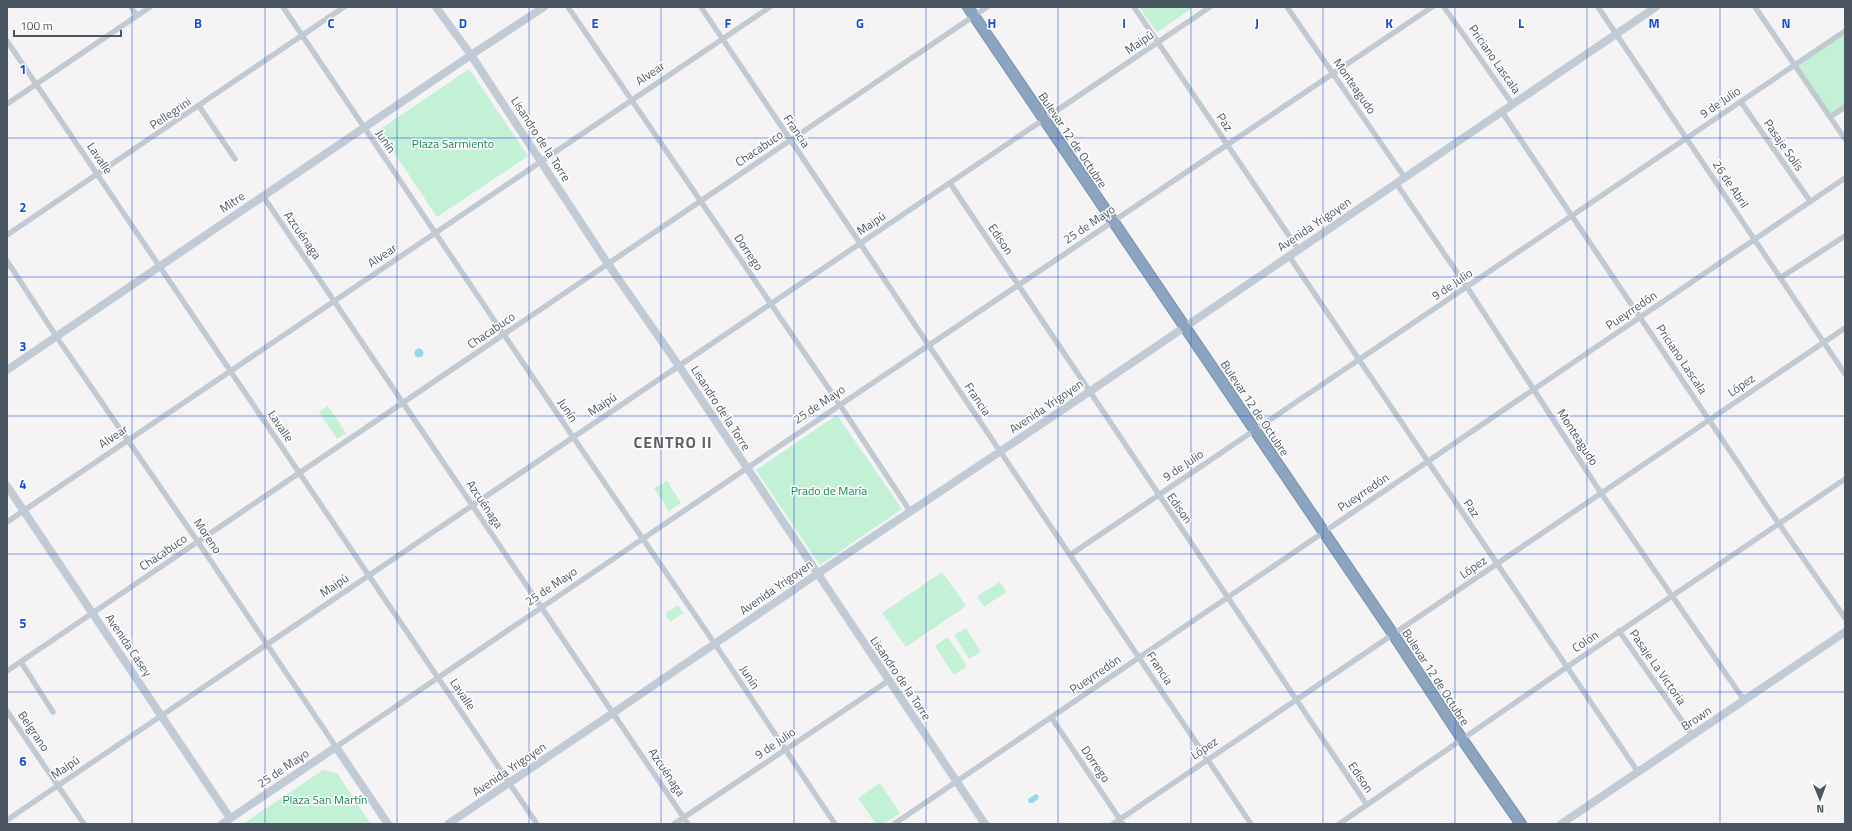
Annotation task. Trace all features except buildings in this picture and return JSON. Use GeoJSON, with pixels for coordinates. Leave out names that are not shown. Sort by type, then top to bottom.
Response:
{"type":"FeatureCollection","features":[{"type":"Feature","properties":{"kind":"highway","name":"Bulevar 12 de Octubre"},"geometry":{"type":"LineString","coordinates":[[968,7],[1393,634],[1462,739],[1521,824]]}},
{"type":"Feature","properties":{"kind":"main road","name":"Lisandro de la Torre"},"geometry":{"type":"LineString","coordinates":[[436,7],[471,55],[608,264],[679,366],[888,681],[985,824]]}},
{"type":"Feature","properties":{"kind":"main road","name":"Mitre"},"geometry":{"type":"LineString","coordinates":[[7,370],[544,7]]}},
{"type":"Feature","properties":{"kind":"main road","name":"Avenida Yrigoyen"},"geometry":{"type":"LineString","coordinates":[[448,824],[614,713],[910,511],[1089,392],[1656,7]]}},
{"type":"Feature","properties":{"kind":"main road","name":"Avenida Casey"},"geometry":{"type":"LineString","coordinates":[[7,486],[94,613],[230,818]]}},
{"type":"Feature","properties":{"kind":"main road","name":"Brown"},"geometry":{"type":"LineString","coordinates":[[1561,824],[1845,632]]}},
{"type":"Feature","properties":{"kind":"main road","name":"25 de Mayo"},"geometry":{"type":"LineString","coordinates":[[222,824],[336,747]]}},
{"type":"Feature","properties":{"kind":"main road","name":"Moreno"},"geometry":{"type":"LineString","coordinates":[[336,747],[388,824]]}},
{"type":"Feature","properties":{"kind":"street"},"geometry":{"type":"LineString","coordinates":[[131,7],[137,16]]}},
{"type":"Feature","properties":{"kind":"street"},"geometry":{"type":"LineString","coordinates":[[7,104],[150,7]]}},
{"type":"Feature","properties":{"kind":"street","name":"Junín"},"geometry":{"type":"LineString","coordinates":[[283,7],[573,437],[715,644],[835,824]]}},
{"type":"Feature","properties":{"kind":"street","name":"Pellegrini"},"geometry":{"type":"LineString","coordinates":[[7,235],[344,7]]}},
{"type":"Feature","properties":{"kind":"street","name":"Dorrego"},"geometry":{"type":"LineString","coordinates":[[568,7],[840,405],[910,511]]}},
{"type":"Feature","properties":{"kind":"street","name":"Francia"},"geometry":{"type":"LineString","coordinates":[[701,7],[1251,824]]}},
{"type":"Feature","properties":{"kind":"street","name":"Alvear"},"geometry":{"type":"LineString","coordinates":[[7,522],[541,160],[770,7]]}},
{"type":"Feature","properties":{"kind":"street","name":"Chacabuco"},"geometry":{"type":"LineString","coordinates":[[7,671],[987,7]]}},
{"type":"Feature","properties":{"kind":"street","name":"Paz"},"geometry":{"type":"LineString","coordinates":[[1134,7],[1298,249]]}},
{"type":"Feature","properties":{"kind":"street","name":"Maipú"},"geometry":{"type":"LineString","coordinates":[[7,820],[1210,7]]}},
{"type":"Feature","properties":{"kind":"street","name":"Monteagudo"},"geometry":{"type":"LineString","coordinates":[[1287,7],[1405,178]]}},
{"type":"Feature","properties":{"kind":"street","name":"25 de Mayo"},"geometry":{"type":"LineString","coordinates":[[336,747],[840,405],[1432,7]]}},
{"type":"Feature","properties":{"kind":"street","name":"Priciano Lascala"},"geometry":{"type":"LineString","coordinates":[[1444,7],[1513,104]]}},
{"type":"Feature","properties":{"kind":"street","name":"26 de Abril"},"geometry":{"type":"LineString","coordinates":[[1598,7],[1687,137],[1845,374]]}},
{"type":"Feature","properties":{"kind":"street"},"geometry":{"type":"LineString","coordinates":[[1755,7],[1845,139]]}},
{"type":"Feature","properties":{"kind":"street","name":"9 de Julio"},"geometry":{"type":"LineString","coordinates":[[1070,555],[1845,31]]}},
{"type":"Feature","properties":{"kind":"street","name":"Lavalle"},"geometry":{"type":"LineString","coordinates":[[7,41],[537,824]]}},
{"type":"Feature","properties":{"kind":"street","name":"Pasaje Solís"},"geometry":{"type":"LineString","coordinates":[[1740,102],[1810,201]]}},
{"type":"Feature","properties":{"kind":"street"},"geometry":{"type":"LineString","coordinates":[[199,106],[235,159]]}},
{"type":"Feature","properties":{"kind":"street"},"geometry":{"type":"LineString","coordinates":[[1830,116],[1845,107]]}},
{"type":"Feature","properties":{"kind":"street","name":"Priciano Lascala"},"geometry":{"type":"LineString","coordinates":[[1502,112],[1710,419],[1779,524],[1845,618]]}},
{"type":"Feature","properties":{"kind":"street","name":"Pueyrredón"},"geometry":{"type":"LineString","coordinates":[[894,824],[1845,178]]}},
{"type":"Feature","properties":{"kind":"street","name":"Edison"},"geometry":{"type":"LineString","coordinates":[[950,183],[1367,805]]}},
{"type":"Feature","properties":{"kind":"street","name":"Monteagudo"},"geometry":{"type":"LineString","coordinates":[[1396,184],[1467,287],[1601,493],[1744,700]]}},
{"type":"Feature","properties":{"kind":"street","name":"Azcuénaga"},"geometry":{"type":"LineString","coordinates":[[263,196],[688,824]]}},
{"type":"Feature","properties":{"kind":"street"},"geometry":{"type":"LineString","coordinates":[[1780,278],[1845,236]]}},
{"type":"Feature","properties":{"kind":"street","name":"Paz"},"geometry":{"type":"LineString","coordinates":[[1289,256],[1638,772]]}},
{"type":"Feature","properties":{"kind":"street","name":"Moreno"},"geometry":{"type":"LineString","coordinates":[[7,261],[56,336],[198,542],[336,747]]}},
{"type":"Feature","properties":{"kind":"street","name":"López"},"geometry":{"type":"LineString","coordinates":[[1113,824],[1121,822],[1208,759],[1845,328]]}},
{"type":"Feature","properties":{"kind":"street","name":"Colón"},"geometry":{"type":"LineString","coordinates":[[1339,824],[1567,666],[1845,479]]}},
{"type":"Feature","properties":{"kind":"street","name":"Pasaje La Victoria"},"geometry":{"type":"LineString","coordinates":[[1619,631],[1692,735]]}},
{"type":"Feature","properties":{"kind":"street"},"geometry":{"type":"LineString","coordinates":[[21,662],[54,712]]}},
{"type":"Feature","properties":{"kind":"street","name":"9 de Julio"},"geometry":{"type":"LineString","coordinates":[[674,824],[888,681]]}},
{"type":"Feature","properties":{"kind":"street","name":"Belgrano"},"geometry":{"type":"LineString","coordinates":[[7,711],[84,824]]}},
{"type":"Feature","properties":{"kind":"street","name":"Dorrego"},"geometry":{"type":"LineString","coordinates":[[1051,717],[1121,822]]}},
{"type":"Feature","properties":{"kind":"green space"},"geometry":{"type":"Polygon","coordinates":[[[1139,7],[1194,7],[1157,32],[1139,7]]]}},
{"type":"Feature","properties":{"kind":"green space"},"geometry":{"type":"Polygon","coordinates":[[[1845,31],[1845,107],[1830,117],[1795,65],[1845,31]]]}},
{"type":"Feature","properties":{"kind":"green space","name":"Plaza Sarmiento"},"geometry":{"type":"Polygon","coordinates":[[[469,69],[528,156],[437,217],[379,130],[469,69]]]}},
{"type":"Feature","properties":{"kind":"green space"},"geometry":{"type":"Polygon","coordinates":[[[328,406],[346,433],[337,439],[319,412],[328,406]]]}},
{"type":"Feature","properties":{"kind":"green space","name":"Prado de María"},"geometry":{"type":"Polygon","coordinates":[[[837,415],[902,509],[820,565],[756,470],[837,415]]]}},
{"type":"Feature","properties":{"kind":"green space"},"geometry":{"type":"Polygon","coordinates":[[[667,481],[681,503],[669,511],[654,488],[667,481]]]}},
{"type":"Feature","properties":{"kind":"green space"},"geometry":{"type":"Polygon","coordinates":[[[942,572],[966,606],[906,647],[882,613],[942,572]]]}},
{"type":"Feature","properties":{"kind":"green space"},"geometry":{"type":"Polygon","coordinates":[[[1000,582],[1006,592],[984,607],[977,596],[1000,582]]]}},
{"type":"Feature","properties":{"kind":"green space"},"geometry":{"type":"Polygon","coordinates":[[[678,605],[683,613],[670,622],[665,614],[678,605]]]}},
{"type":"Feature","properties":{"kind":"green space"},"geometry":{"type":"Polygon","coordinates":[[[966,628],[981,652],[969,659],[954,635],[966,628]]]}},
{"type":"Feature","properties":{"kind":"green space"},"geometry":{"type":"Polygon","coordinates":[[[948,637],[967,666],[954,675],[935,646],[948,637]]]}},
{"type":"Feature","properties":{"kind":"green space","name":"Plaza San Martín"},"geometry":{"type":"Polygon","coordinates":[[[323,770],[337,773],[371,824],[243,824],[323,770]]]}},
{"type":"Feature","properties":{"kind":"green space"},"geometry":{"type":"Polygon","coordinates":[[[880,783],[900,813],[884,824],[876,824],[858,798],[880,783]]]}},
{"type":"Feature","properties":{"kind":"water"},"geometry":{"type":"Polygon","coordinates":[[[417,349],[421,349],[423,353],[421,357],[417,357],[415,355],[415,351],[417,349]]]}},
{"type":"Feature","properties":{"kind":"water"},"geometry":{"type":"Polygon","coordinates":[[[1036,794],[1039,796],[1038,799],[1033,803],[1029,803],[1028,799],[1036,794]]]}},
{"type":"Feature","properties":{"kind":"district","name":"CENTRO II"},"geometry":{"type":"Point","coordinates":[673,442]}}]}
